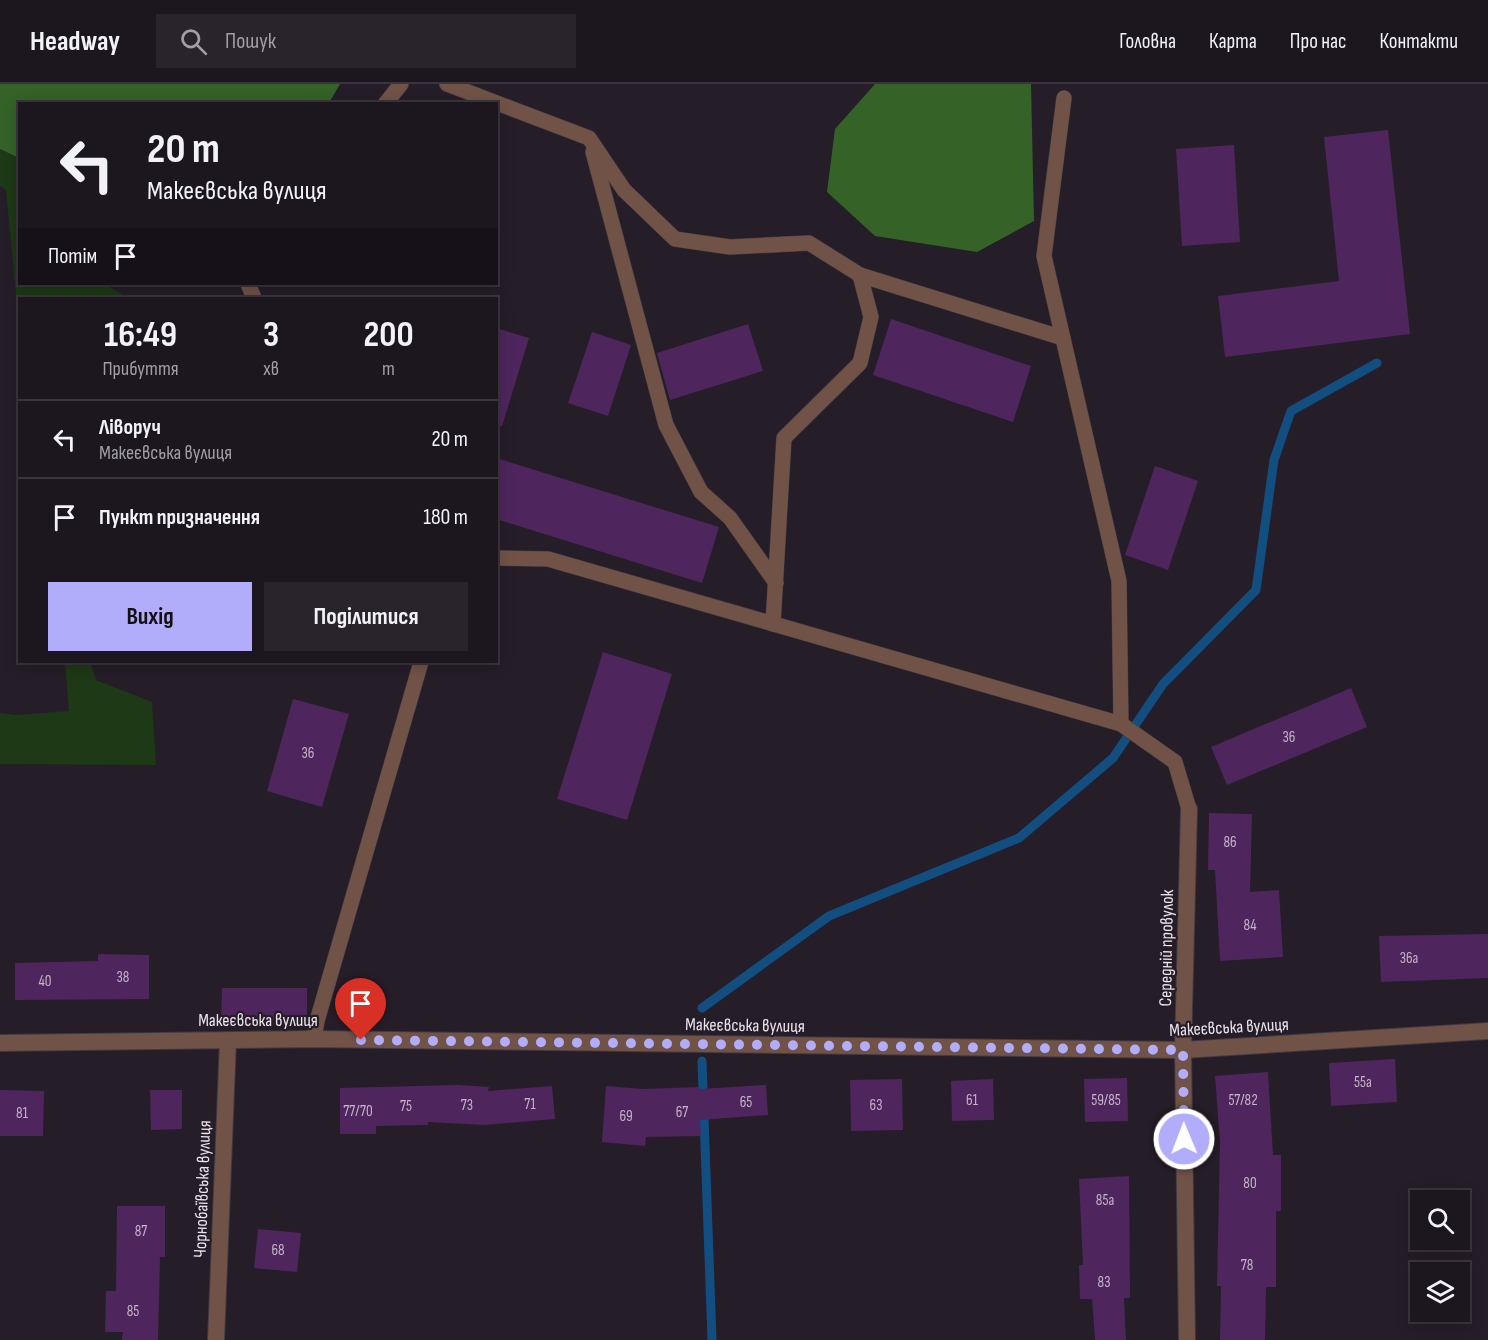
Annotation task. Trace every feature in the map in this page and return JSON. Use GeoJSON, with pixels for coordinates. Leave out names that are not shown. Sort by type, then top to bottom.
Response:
{"type":"FeatureCollection","features":[{"type":"Feature","properties":{"kind":"street","name":"Середній провулок"},"geometry":{"type":"LineString","coordinates":[[1187,1340],[1183,1050],[1188,809]]}},
{"type":"Feature","properties":{"kind":"street","name":"Макеєвська вулиця"},"geometry":{"type":"LineString","coordinates":[[0,1043],[314,1039],[1183,1050],[1488,1031]]}},
{"type":"Feature","properties":{"kind":"street","name":"Чорнобаївська вулиця"},"geometry":{"type":"LineString","coordinates":[[216,1340],[228,1040]]}},
{"type":"Feature","properties":{"kind":"lane"},"geometry":{"type":"LineString","coordinates":[[386,102],[400,84]]}},
{"type":"Feature","properties":{"kind":"lane"},"geometry":{"type":"LineString","coordinates":[[447,84],[494,102]]}},
{"type":"Feature","properties":{"kind":"lane"},"geometry":{"type":"LineString","coordinates":[[1064,98],[1044,256],[1119,581],[1121,724]]}},
{"type":"Feature","properties":{"kind":"lane"},"geometry":{"type":"LineString","coordinates":[[498,103],[589,138],[624,190],[675,239],[730,247],[809,243],[860,275],[1063,338]]}},
{"type":"Feature","properties":{"kind":"lane"},"geometry":{"type":"LineString","coordinates":[[589,138],[666,425],[701,492],[730,518],[776,583]]}},
{"type":"Feature","properties":{"kind":"lane"},"geometry":{"type":"LineString","coordinates":[[773,624],[784,438],[860,363],[871,317],[860,275]]}},
{"type":"Feature","properties":{"kind":"lane"},"geometry":{"type":"LineString","coordinates":[[498,558],[548,560],[1121,724],[1174,762],[1188,809]]}},
{"type":"Feature","properties":{"kind":"lane"},"geometry":{"type":"LineString","coordinates":[[314,1039],[316,1021],[421,663]]}},
{"type":"Feature","properties":{"kind":"green space"},"geometry":{"type":"Polygon","coordinates":[[[0,84],[340,84],[330,102],[18,102],[18,158],[0,149],[0,84]]]}},
{"type":"Feature","properties":{"kind":"green space"},"geometry":{"type":"Polygon","coordinates":[[[875,84],[1031,84],[1034,221],[977,252],[875,236],[827,192],[835,129],[875,84]]]}},
{"type":"Feature","properties":{"kind":"green space"},"geometry":{"type":"Polygon","coordinates":[[[0,149],[18,158],[18,285],[107,285],[126,297],[18,297],[18,315],[6,190],[0,186],[0,149]]]}},
{"type":"Feature","properties":{"kind":"green space"},"geometry":{"type":"Polygon","coordinates":[[[65,663],[90,663],[96,680],[152,702],[156,765],[0,764],[0,713],[17,715],[69,711],[65,663]]]}},
{"type":"Feature","properties":{"kind":"building"},"geometry":{"type":"Polygon","coordinates":[[[1388,130],[1410,334],[1225,357],[1218,296],[1339,281],[1324,137],[1388,130]]]}},
{"type":"Feature","properties":{"kind":"building"},"geometry":{"type":"Polygon","coordinates":[[[1234,145],[1240,242],[1182,246],[1176,149],[1234,145]]]}},
{"type":"Feature","properties":{"kind":"building"},"geometry":{"type":"Polygon","coordinates":[[[891,319],[1031,366],[1013,422],[873,375],[891,319]]]}},
{"type":"Feature","properties":{"kind":"building"},"geometry":{"type":"Polygon","coordinates":[[[748,324],[763,371],[670,400],[657,353],[748,324]]]}},
{"type":"Feature","properties":{"kind":"building"},"geometry":{"type":"Polygon","coordinates":[[[498,329],[529,338],[502,426],[498,425],[498,329]]]}},
{"type":"Feature","properties":{"kind":"building"},"geometry":{"type":"Polygon","coordinates":[[[592,332],[631,345],[608,416],[568,403],[592,332]]]}},
{"type":"Feature","properties":{"kind":"building"},"geometry":{"type":"Polygon","coordinates":[[[498,459],[719,527],[702,583],[498,520],[498,459]]]}},
{"type":"Feature","properties":{"kind":"building"},"geometry":{"type":"Polygon","coordinates":[[[1155,466],[1198,481],[1168,570],[1125,555],[1155,466]]]}},
{"type":"Feature","properties":{"kind":"building"},"geometry":{"type":"Polygon","coordinates":[[[603,652],[672,674],[627,820],[557,799],[603,652]]]}},
{"type":"Feature","properties":{"kind":"building"},"geometry":{"type":"Polygon","coordinates":[[[1351,688],[1367,727],[1227,785],[1211,747],[1351,688]]]}},
{"type":"Feature","properties":{"kind":"building"},"geometry":{"type":"Polygon","coordinates":[[[293,699],[349,714],[322,807],[267,791],[293,699]]]}},
{"type":"Feature","properties":{"kind":"building"},"geometry":{"type":"Polygon","coordinates":[[[1209,813],[1252,814],[1250,892],[1279,890],[1283,957],[1220,961],[1215,870],[1208,870],[1209,813]]]}},
{"type":"Feature","properties":{"kind":"building"},"geometry":{"type":"Polygon","coordinates":[[[1488,934],[1488,978],[1381,982],[1379,936],[1488,934]]]}},
{"type":"Feature","properties":{"kind":"building"},"geometry":{"type":"Polygon","coordinates":[[[98,954],[149,955],[149,999],[15,1000],[15,963],[98,961],[98,954]]]}},
{"type":"Feature","properties":{"kind":"building"},"geometry":{"type":"Polygon","coordinates":[[[222,988],[307,988],[307,1021],[221,1021],[222,988]]]}},
{"type":"Feature","properties":{"kind":"building"},"geometry":{"type":"Polygon","coordinates":[[[1395,1059],[1397,1102],[1331,1106],[1329,1063],[1395,1059]]]}},
{"type":"Feature","properties":{"kind":"building"},"geometry":{"type":"Polygon","coordinates":[[[1268,1072],[1273,1155],[1281,1155],[1281,1211],[1276,1211],[1276,1287],[1266,1287],[1265,1340],[1220,1340],[1221,1286],[1217,1286],[1220,1142],[1215,1076],[1268,1072]]]}},
{"type":"Feature","properties":{"kind":"building"},"geometry":{"type":"Polygon","coordinates":[[[1127,1078],[1128,1121],[1085,1122],[1084,1079],[1127,1078]]]}},
{"type":"Feature","properties":{"kind":"building"},"geometry":{"type":"Polygon","coordinates":[[[902,1079],[903,1130],[851,1131],[850,1080],[902,1079]]]}},
{"type":"Feature","properties":{"kind":"building"},"geometry":{"type":"Polygon","coordinates":[[[993,1079],[994,1120],[952,1121],[951,1081],[993,1079]]]}},
{"type":"Feature","properties":{"kind":"building"},"geometry":{"type":"Polygon","coordinates":[[[458,1085],[489,1087],[488,1091],[552,1086],[555,1119],[484,1125],[428,1122],[428,1125],[376,1126],[376,1134],[340,1134],[340,1088],[458,1085]]]}},
{"type":"Feature","properties":{"kind":"building"},"geometry":{"type":"Polygon","coordinates":[[[766,1085],[768,1115],[700,1120],[701,1136],[646,1137],[645,1146],[602,1142],[606,1086],[643,1089],[700,1087],[700,1089],[766,1085]]]}},
{"type":"Feature","properties":{"kind":"building"},"geometry":{"type":"Polygon","coordinates":[[[0,1090],[44,1091],[43,1136],[0,1136],[0,1090]]]}},
{"type":"Feature","properties":{"kind":"building"},"geometry":{"type":"Polygon","coordinates":[[[150,1090],[182,1090],[182,1129],[151,1130],[150,1090]]]}},
{"type":"Feature","properties":{"kind":"building"},"geometry":{"type":"Polygon","coordinates":[[[1129,1176],[1130,1298],[1124,1298],[1126,1340],[1095,1340],[1092,1299],[1080,1299],[1079,1265],[1083,1265],[1079,1179],[1129,1176]]]}},
{"type":"Feature","properties":{"kind":"building"},"geometry":{"type":"Polygon","coordinates":[[[117,1206],[165,1206],[165,1257],[160,1257],[158,1340],[122,1340],[123,1332],[105,1332],[106,1291],[116,1291],[117,1206]]]}},
{"type":"Feature","properties":{"kind":"building"},"geometry":{"type":"Polygon","coordinates":[[[258,1229],[301,1233],[297,1272],[254,1268],[258,1229]]]}},
{"type":"Feature","properties":{"kind":"waterway"},"geometry":{"type":"LineString","coordinates":[[702,1008],[829,916],[1019,838],[1113,758],[1163,684],[1256,590],[1274,460],[1291,411],[1377,363]]}},
{"type":"Feature","properties":{"kind":"waterway"},"geometry":{"type":"LineString","coordinates":[[702,1061],[712,1340]]}},
{"type":"Feature","properties":{"kind":"route"},"geometry":{"type":"LineString","coordinates":[[361,1040],[1183,1050],[1184,1139]]}}]}
